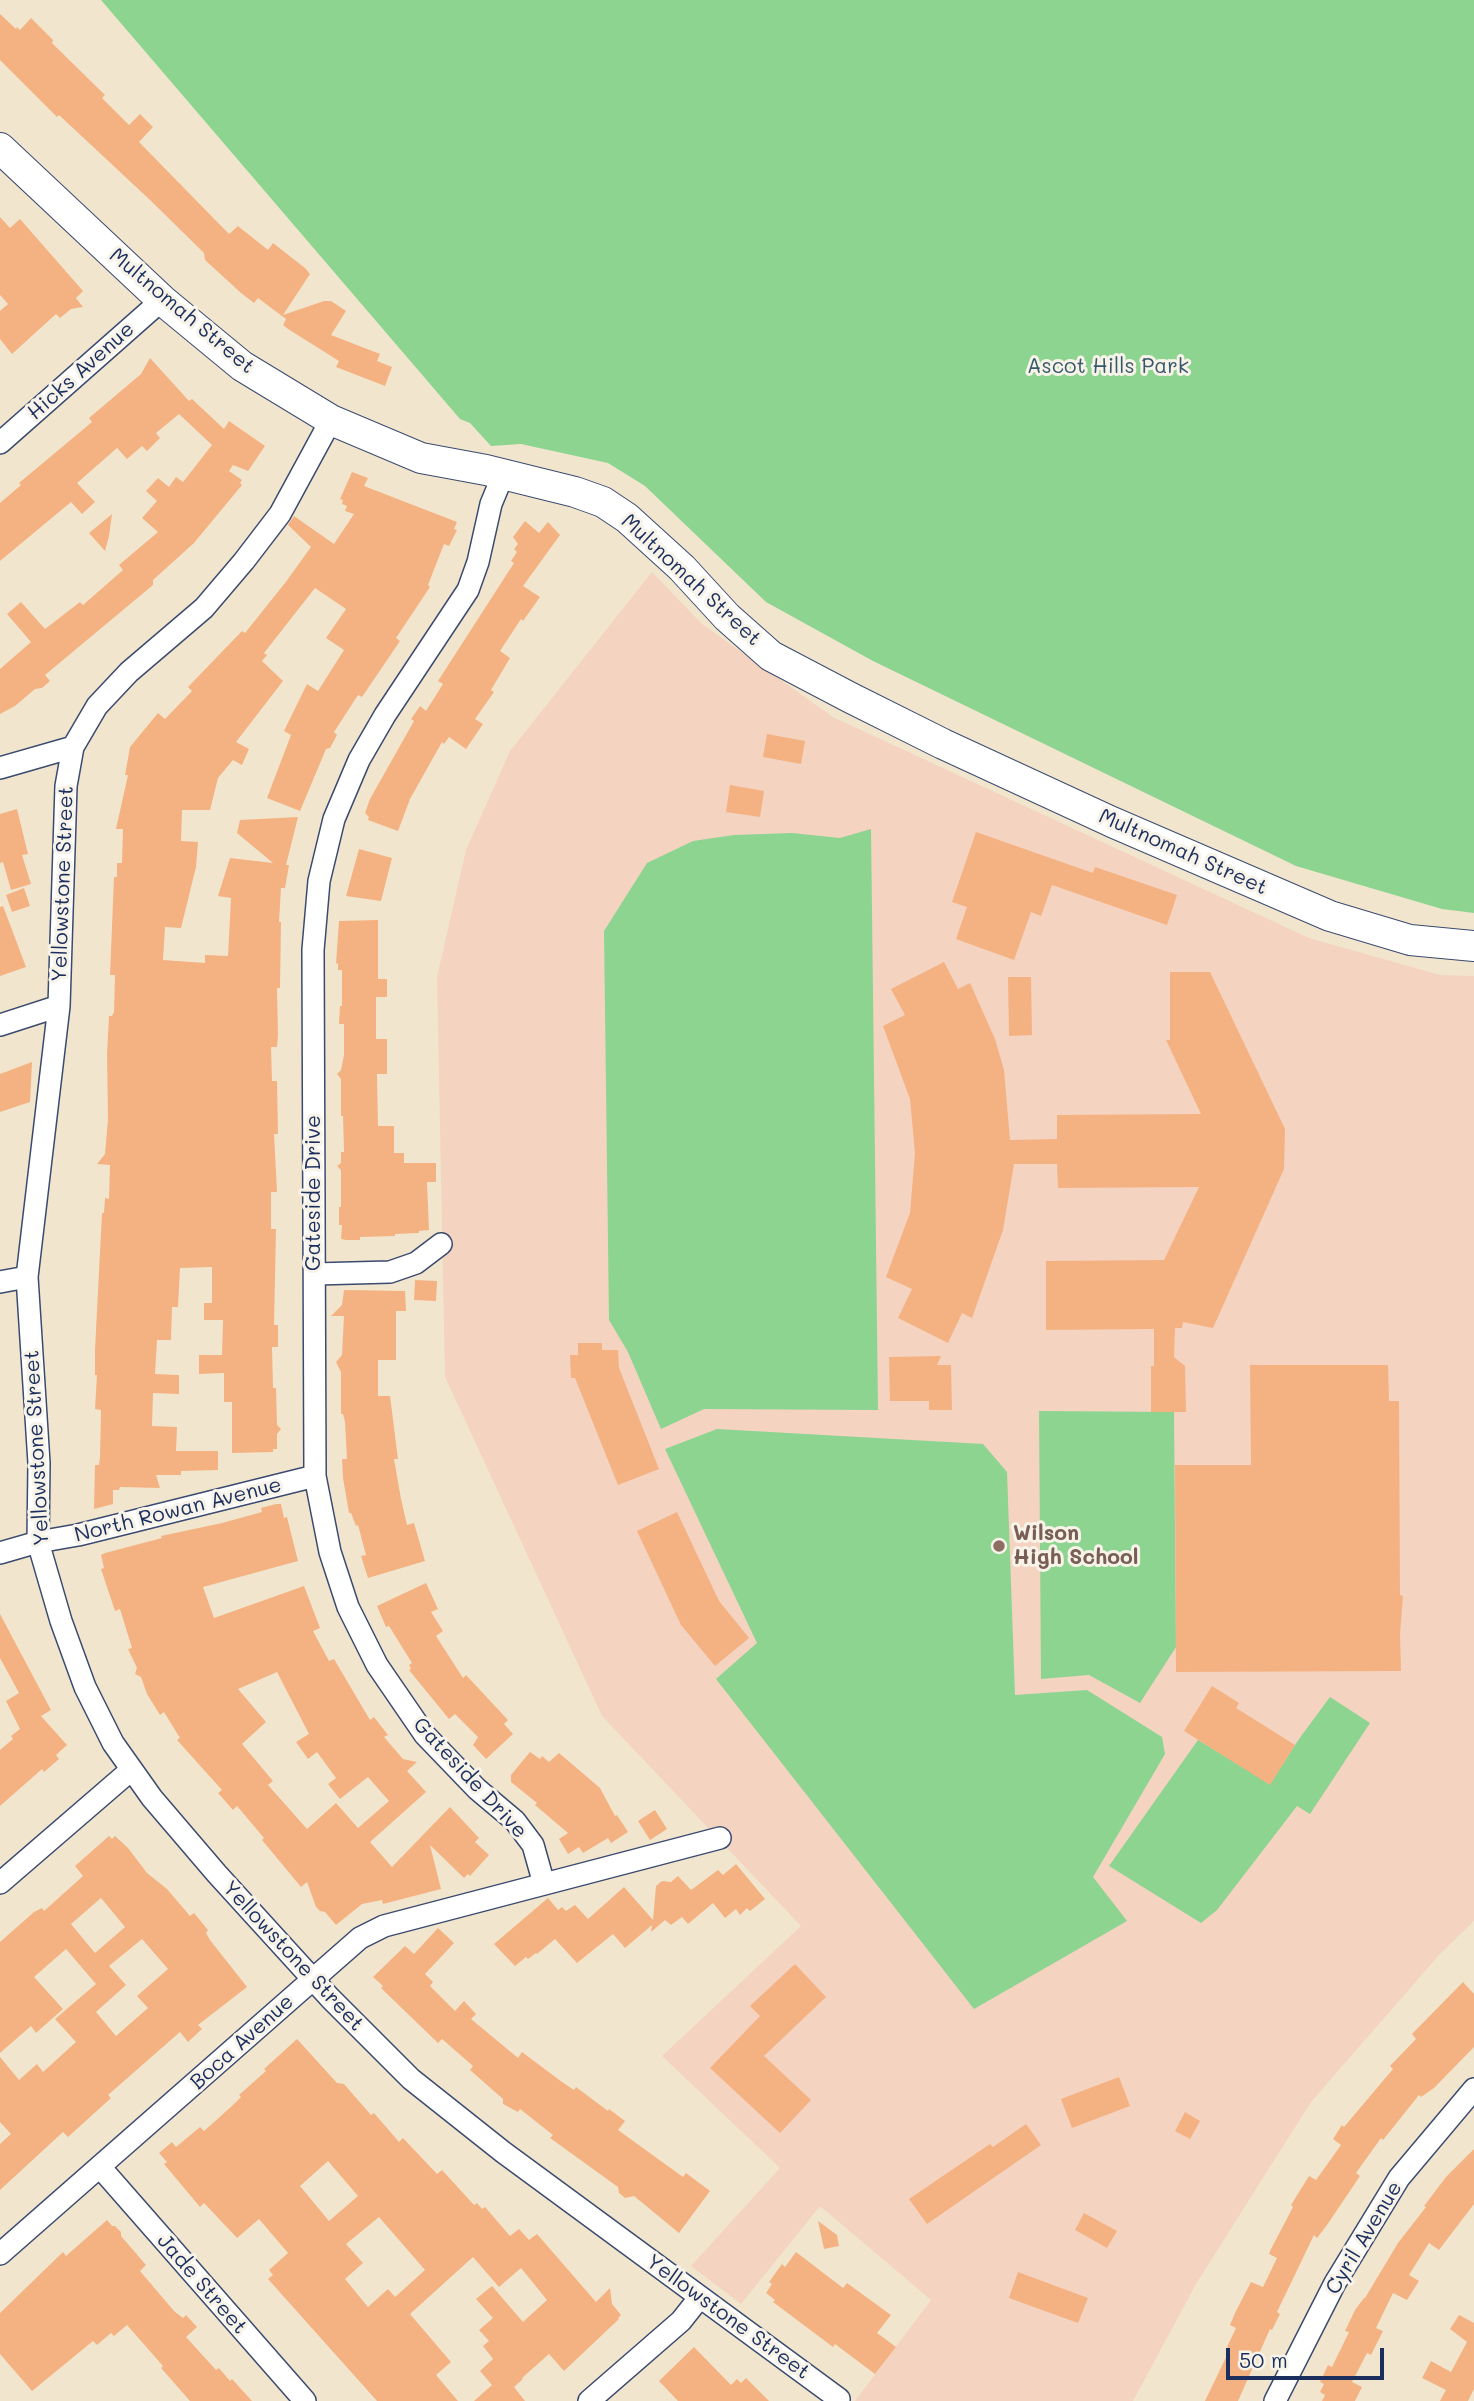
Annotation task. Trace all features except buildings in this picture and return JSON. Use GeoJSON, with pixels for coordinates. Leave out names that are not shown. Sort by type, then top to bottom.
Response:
{"type":"FeatureCollection","features":[{"type":"Feature","properties":{"kind":"street","name":"Multnomah Street"},"geometry":{"type":"LineString","coordinates":[[0,148],[162,300],[242,366],[331,420],[421,458],[575,492],[603,502],[627,518],[682,568],[727,617],[771,656],[943,744],[1330,916],[1410,940],[1474,946]]}},
{"type":"Feature","properties":{"kind":"street","name":"Hicks Avenue"},"geometry":{"type":"LineString","coordinates":[[0,443],[162,300]]}},
{"type":"Feature","properties":{"kind":"street","name":"Yellowstone Street"},"geometry":{"type":"LineString","coordinates":[[331,420],[280,514],[244,561],[204,608],[129,672],[97,706],[73,747],[66,786],[59,1006],[27,1277],[38,1463],[38,1542],[61,1621],[85,1687],[113,1743],[131,1770],[217,1874],[313,1979],[411,2079],[503,2152],[839,2399]]}},
{"type":"Feature","properties":{"kind":"street","name":"Gateside Drive"},"geometry":{"type":"LineString","coordinates":[[503,475],[491,504],[478,562],[468,590],[385,715],[359,760],[334,819],[322,869],[313,950],[315,1476],[330,1552],[348,1607],[377,1665],[425,1735],[477,1789],[515,1821],[533,1845],[544,1884]]}},
{"type":"Feature","properties":{"kind":"street"},"geometry":{"type":"LineString","coordinates":[[0,768],[73,747]]}},
{"type":"Feature","properties":{"kind":"street"},"geometry":{"type":"LineString","coordinates":[[0,1025],[59,1006]]}},
{"type":"Feature","properties":{"kind":"street"},"geometry":{"type":"LineString","coordinates":[[315,1274],[390,1272],[416,1264],[441,1244]]}},
{"type":"Feature","properties":{"kind":"street"},"geometry":{"type":"LineString","coordinates":[[0,1282],[27,1277]]}},
{"type":"Feature","properties":{"kind":"street","name":"North Rowan Avenue"},"geometry":{"type":"LineString","coordinates":[[0,1553],[315,1476]]}},
{"type":"Feature","properties":{"kind":"street"},"geometry":{"type":"LineString","coordinates":[[0,1882],[131,1770]]}},
{"type":"Feature","properties":{"kind":"street","name":"Boca Avenue"},"geometry":{"type":"LineString","coordinates":[[0,2254],[360,1938],[384,1926],[720,1838]]}},
{"type":"Feature","properties":{"kind":"street","name":"Cyril Avenue"},"geometry":{"type":"LineString","coordinates":[[1275,2401],[1335,2283],[1399,2178],[1474,2089]]}},
{"type":"Feature","properties":{"kind":"street","name":"Jade Street"},"geometry":{"type":"LineString","coordinates":[[100,2167],[304,2401]]}},
{"type":"Feature","properties":{"kind":"street"},"geometry":{"type":"LineString","coordinates":[[589,2401],[681,2321],[700,2297]]}},
{"type":"Feature","properties":{"kind":"shaded area","name":"Wilson High School"},"geometry":{"type":"Polygon","coordinates":[[[652,572],[702,624],[833,717],[1309,938],[1440,975],[1474,976],[1474,1921],[1439,1955],[1311,2102],[1196,2284],[1133,2401],[855,2401],[931,2300],[820,2206],[741,2304],[691,2266],[780,2168],[662,2056],[801,1926],[602,1716],[445,1377],[437,977],[466,850],[510,751],[652,572]]]}},
{"type":"Feature","properties":{"kind":"green space","name":"Ascot Hills Park"},"geometry":{"type":"Polygon","coordinates":[[[101,0],[1474,0],[1474,913],[1442,909],[1296,866],[873,661],[766,602],[645,486],[608,463],[521,444],[491,446],[470,423],[460,419],[101,0]]]}},
{"type":"Feature","properties":{"kind":"green space"},"geometry":{"type":"Polygon","coordinates":[[[871,829],[878,1410],[704,1409],[661,1429],[628,1352],[609,1320],[604,931],[647,863],[693,841],[734,835],[792,833],[840,838],[871,829]]]}},
{"type":"Feature","properties":{"kind":"green space"},"geometry":{"type":"Polygon","coordinates":[[[1039,1411],[1174,1412],[1176,1647],[1140,1703],[1089,1675],[1041,1679],[1039,1411]]]}},
{"type":"Feature","properties":{"kind":"green space"},"geometry":{"type":"Polygon","coordinates":[[[717,1429],[983,1444],[1007,1472],[1015,1695],[1087,1690],[1162,1737],[1165,1754],[1093,1877],[1127,1921],[974,2009],[716,1679],[757,1643],[665,1449],[717,1429]]]}},
{"type":"Feature","properties":{"kind":"green space"},"geometry":{"type":"Polygon","coordinates":[[[1330,1697],[1370,1723],[1310,1814],[1297,1806],[1217,1910],[1201,1923],[1109,1866],[1198,1740],[1270,1784],[1330,1697]]]}},
{"type":"Feature","properties":{"kind":"place","name":"Wilson High School"},"geometry":{"type":"Point","coordinates":[999,1546]}}]}
